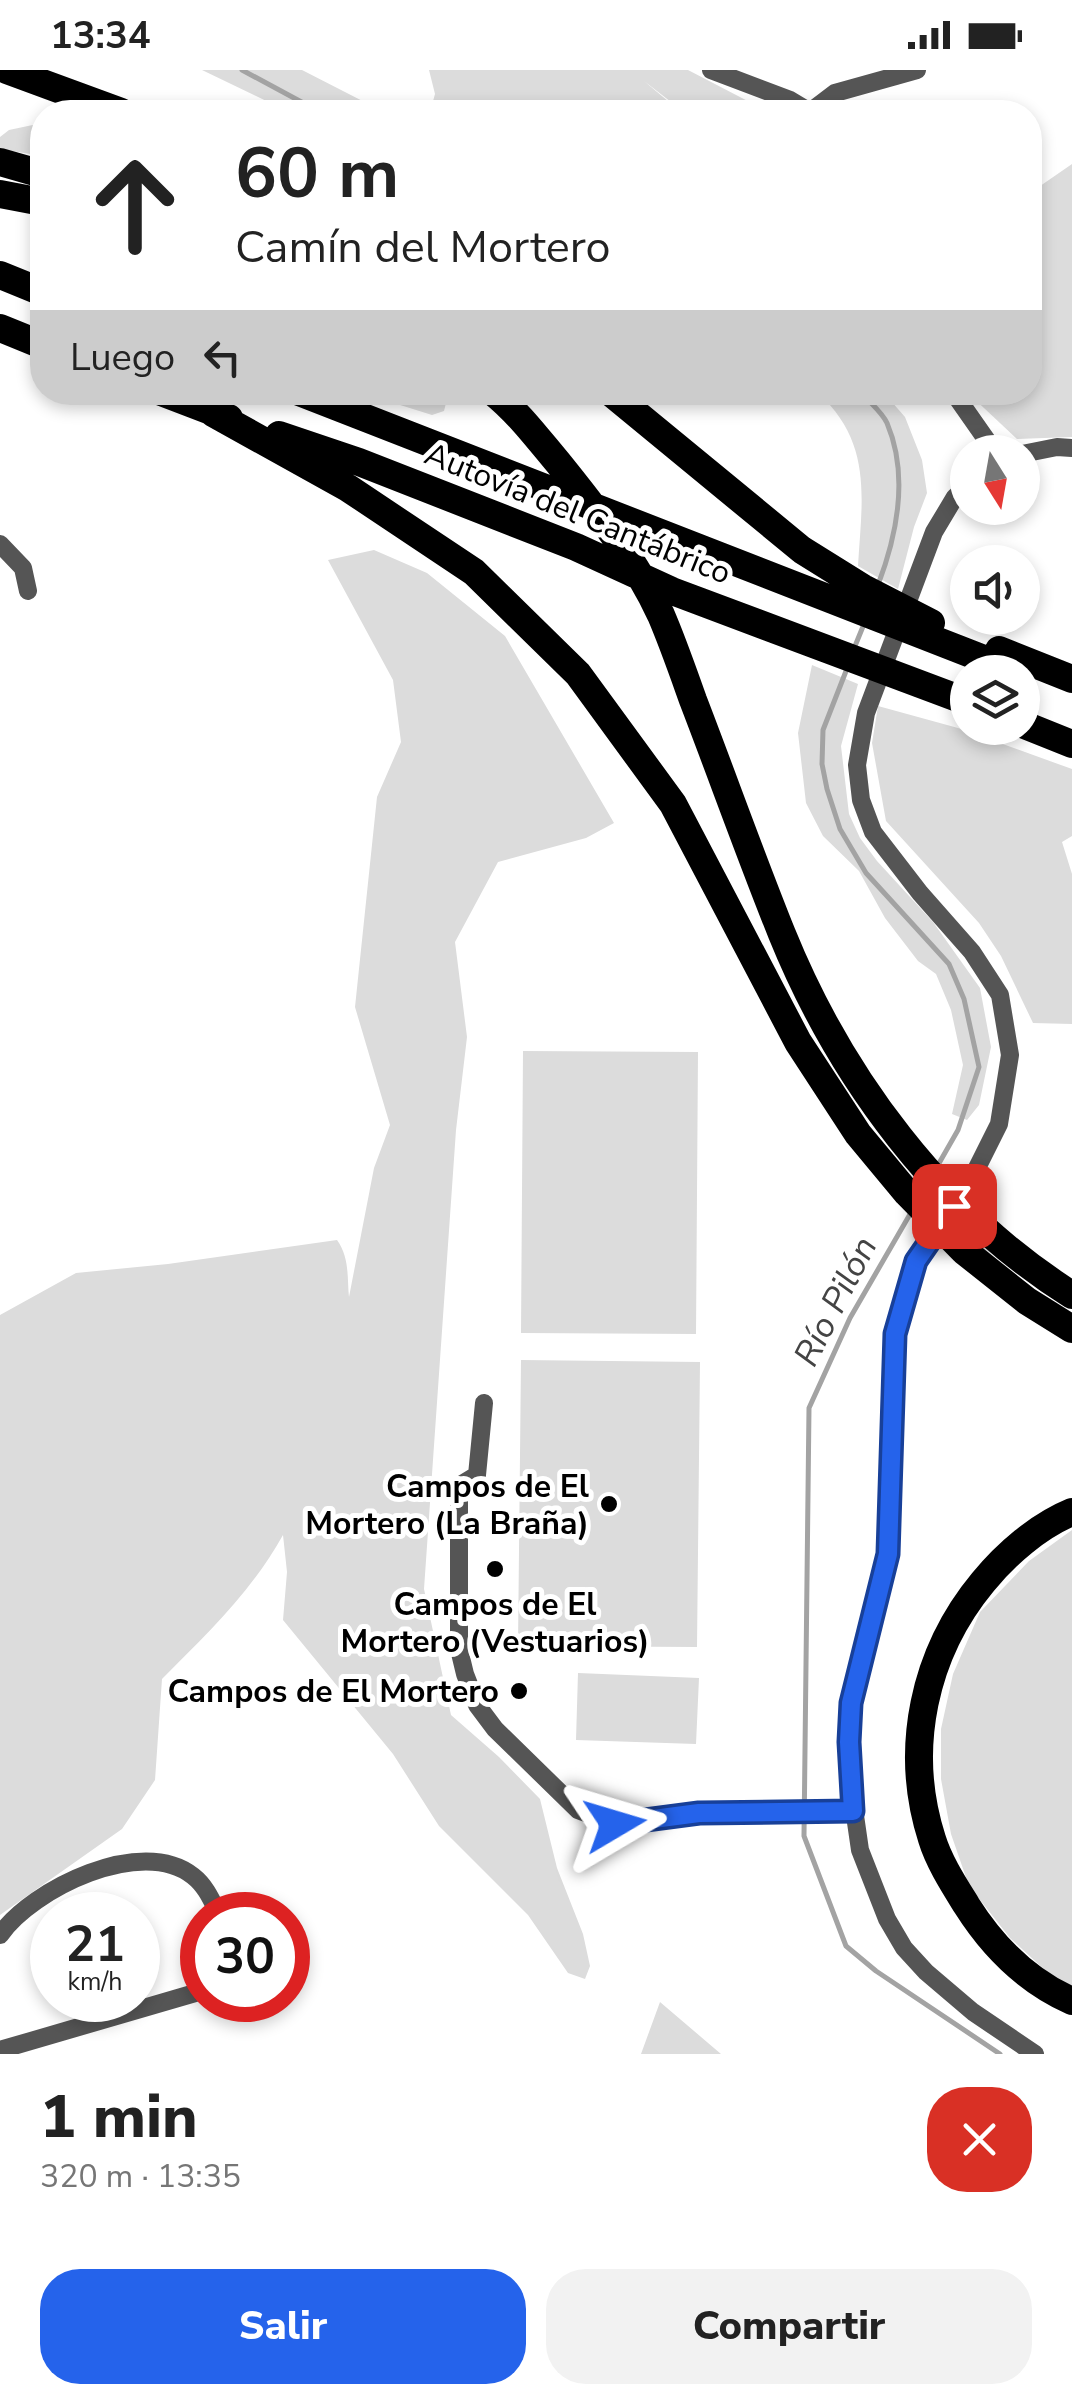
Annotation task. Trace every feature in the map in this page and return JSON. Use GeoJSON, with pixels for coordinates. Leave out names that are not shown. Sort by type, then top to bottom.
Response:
{"type":"FeatureCollection","features":[{"type":"Feature","properties":{"kind":"highway"},"geometry":{"type":"LineString","coordinates":[[8,70],[89,100]]}},
{"type":"Feature","properties":{"kind":"highway"},"geometry":{"type":"LineString","coordinates":[[0,162],[30,171]]}},
{"type":"Feature","properties":{"kind":"highway"},"geometry":{"type":"LineString","coordinates":[[0,194],[30,200]]}},
{"type":"Feature","properties":{"kind":"highway"},"geometry":{"type":"LineString","coordinates":[[0,275],[30,287]]}},
{"type":"Feature","properties":{"kind":"highway"},"geometry":{"type":"LineString","coordinates":[[0,328],[30,340]]}},
{"type":"Feature","properties":{"kind":"highway","name":"Autovía del Cantábrico"},"geometry":{"type":"LineString","coordinates":[[193,405],[359,462],[576,547],[672,591],[950,695]]}},
{"type":"Feature","properties":{"kind":"highway","name":"Autovía del Cantábrico"},"geometry":{"type":"LineString","coordinates":[[332,405],[788,583],[937,634],[981,655]]}},
{"type":"Feature","properties":{"kind":"highway"},"geometry":{"type":"LineString","coordinates":[[509,405],[601,516],[660,613],[783,936],[823,1022],[876,1108],[983,1227],[1072,1295]]}},
{"type":"Feature","properties":{"kind":"highway"},"geometry":{"type":"LineString","coordinates":[[626,405],[802,550],[937,634],[1072,678]]}},
{"type":"Feature","properties":{"kind":"highway"},"geometry":{"type":"LineString","coordinates":[[213,413],[348,488],[474,572],[578,674],[674,804],[798,1042],[858,1134],[906,1193],[964,1251],[1028,1301],[1072,1329]]}},
{"type":"Feature","properties":{"kind":"highway","name":"Autovía del Cantábrico"},"geometry":{"type":"LineString","coordinates":[[1040,681],[1072,693]]}},
{"type":"Feature","properties":{"kind":"highway"},"geometry":{"type":"LineString","coordinates":[[1040,731],[1072,744]]}},
{"type":"Feature","properties":{"kind":"highway"},"geometry":{"type":"LineString","coordinates":[[1072,1512],[1003,1558],[966,1602],[936,1655],[920,1721],[920,1776],[932,1839],[952,1882],[982,1929],[1025,1974],[1072,2002]]}},
{"type":"Feature","properties":{"kind":"street"},"geometry":{"type":"LineString","coordinates":[[711,70],[790,100]]}},
{"type":"Feature","properties":{"kind":"street"},"geometry":{"type":"LineString","coordinates":[[826,100],[834,94],[917,70]]}},
{"type":"Feature","properties":{"kind":"street"},"geometry":{"type":"LineString","coordinates":[[962,405],[983,435]]}},
{"type":"Feature","properties":{"kind":"street"},"geometry":{"type":"LineString","coordinates":[[1040,450],[1072,448]]}},
{"type":"Feature","properties":{"kind":"street"},"geometry":{"type":"LineString","coordinates":[[950,506],[934,532],[866,713],[858,765],[861,800],[873,832],[920,894],[972,952],[1000,995],[1010,1055],[999,1124],[972,1178],[916,1261],[895,1334],[888,1554],[851,1703],[849,1742],[853,1811],[860,1850],[904,1948],[973,2012],[1035,2054]]}},
{"type":"Feature","properties":{"kind":"street"},"geometry":{"type":"LineString","coordinates":[[0,544],[23,568],[28,591]]}},
{"type":"Feature","properties":{"kind":"street"},"geometry":{"type":"LineString","coordinates":[[484,1404],[477,1475],[460,1486],[459,1649],[477,1705],[496,1729],[578,1810],[615,1824],[699,1813],[853,1811]]}},
{"type":"Feature","properties":{"kind":"street"},"geometry":{"type":"LineString","coordinates":[[0,1935],[26,1908],[86,1874],[106,1868],[152,1864],[192,1875],[207,1892]]}},
{"type":"Feature","properties":{"kind":"street"},"geometry":{"type":"LineString","coordinates":[[0,2050],[180,1997]]}},
{"type":"Feature","properties":{"kind":"shaded area"},"geometry":{"type":"Polygon","coordinates":[[[202,70],[302,70],[361,100],[264,100],[202,70]]]}},
{"type":"Feature","properties":{"kind":"shaded area"},"geometry":{"type":"Polygon","coordinates":[[[429,70],[688,70],[746,100],[669,100],[644,81],[667,100],[433,100],[429,70]]]}},
{"type":"Feature","properties":{"kind":"shaded area"},"geometry":{"type":"Polygon","coordinates":[[[30,126],[30,154],[0,149],[0,137],[9,130],[30,126]]]}},
{"type":"Feature","properties":{"kind":"shaded area"},"geometry":{"type":"Polygon","coordinates":[[[1072,164],[1072,437],[1013,435],[981,405],[1042,405],[1042,185],[1072,164]]]}},
{"type":"Feature","properties":{"kind":"shaded area"},"geometry":{"type":"Polygon","coordinates":[[[400,405],[446,405],[444,411],[432,415],[400,405]]]}},
{"type":"Feature","properties":{"kind":"shaded area"},"geometry":{"type":"Polygon","coordinates":[[[829,405],[894,405],[905,417],[922,460],[927,493],[898,589],[858,566],[860,473],[856,452],[829,405]]]}},
{"type":"Feature","properties":{"kind":"shaded area"},"geometry":{"type":"Polygon","coordinates":[[[374,550],[427,573],[505,636],[614,823],[586,838],[498,862],[455,942],[467,1037],[456,1130],[424,1589],[451,1715],[540,1799],[557,1868],[583,1934],[590,1966],[585,1979],[568,1973],[528,1915],[439,1826],[393,1754],[283,1620],[287,1572],[283,1535],[243,1593],[162,1679],[155,1780],[122,1829],[0,1915],[0,1315],[76,1273],[337,1240],[346,1261],[349,1297],[374,1168],[390,1125],[355,1007],[377,797],[401,742],[393,680],[328,560],[374,550]]]}},
{"type":"Feature","properties":{"kind":"shaded area"},"geometry":{"type":"Polygon","coordinates":[[[812,665],[858,684],[841,746],[849,814],[860,838],[933,922],[980,988],[991,1047],[979,1105],[967,1120],[952,1114],[963,1065],[951,1010],[936,974],[918,961],[885,918],[859,871],[823,836],[806,803],[798,733],[812,665]]]}},
{"type":"Feature","properties":{"kind":"shaded area"},"geometry":{"type":"Polygon","coordinates":[[[878,706],[950,726],[950,745],[1005,745],[1072,769],[1072,836],[1062,842],[1072,874],[1072,1024],[1033,1023],[1001,956],[979,923],[886,821],[872,743],[878,706]]]}},
{"type":"Feature","properties":{"kind":"shaded area"},"geometry":{"type":"Polygon","coordinates":[[[523,1051],[698,1052],[696,1334],[521,1333],[523,1051]]]}},
{"type":"Feature","properties":{"kind":"shaded area","name":"Campos de El Mortero (La Braña)"},"geometry":{"type":"Polygon","coordinates":[[[521,1360],[700,1362],[697,1647],[518,1646],[521,1360]]]}},
{"type":"Feature","properties":{"kind":"shaded area"},"geometry":{"type":"Polygon","coordinates":[[[1072,1530],[1072,1989],[1059,1983],[1010,1938],[969,1886],[951,1834],[941,1779],[941,1729],[953,1674],[980,1612],[1029,1561],[1072,1530]]]}},
{"type":"Feature","properties":{"kind":"shaded area"},"geometry":{"type":"Polygon","coordinates":[[[578,1673],[699,1678],[696,1744],[576,1740],[578,1673]]]}},
{"type":"Feature","properties":{"kind":"shaded area"},"geometry":{"type":"Polygon","coordinates":[[[660,2002],[721,2054],[641,2054],[660,2002]]]}},
{"type":"Feature","properties":{"kind":"waterway","name":"Río Pilón"},"geometry":{"type":"LineString","coordinates":[[242,70],[298,100]]}},
{"type":"Feature","properties":{"kind":"waterway","name":"Río Pilón"},"geometry":{"type":"LineString","coordinates":[[873,405],[887,423],[894,443],[899,484],[891,546],[878,585]]}},
{"type":"Feature","properties":{"kind":"waterway","name":"Río Pilón"},"geometry":{"type":"LineString","coordinates":[[853,651],[864,624]]}},
{"type":"Feature","properties":{"kind":"waterway","name":"Río Pilón"},"geometry":{"type":"LineString","coordinates":[[848,666],[823,730],[822,764],[840,829],[866,873],[949,964],[964,999],[979,1067],[958,1130],[938,1165]]}},
{"type":"Feature","properties":{"kind":"waterway","name":"Río Pilón"},"geometry":{"type":"LineString","coordinates":[[913,1209],[850,1318],[809,1408],[804,1836],[846,1946],[876,1971],[1000,2054]]}},
{"type":"Feature","properties":{"kind":"place","name":"Campos de El Mortero (La Braña)"},"geometry":{"type":"Point","coordinates":[609,1504]}},
{"type":"Feature","properties":{"kind":"place","name":"Campos de El Mortero (Vestuarios)"},"geometry":{"type":"Point","coordinates":[495,1569]}},
{"type":"Feature","properties":{"kind":"place","name":"Campos de El Mortero"},"geometry":{"type":"Point","coordinates":[519,1691]}},
{"type":"Feature","properties":{"kind":"route"},"geometry":{"type":"LineString","coordinates":[[615,1824],[699,1813],[853,1811],[851,1703],[888,1554],[895,1334],[916,1261],[954,1206]]}}]}
